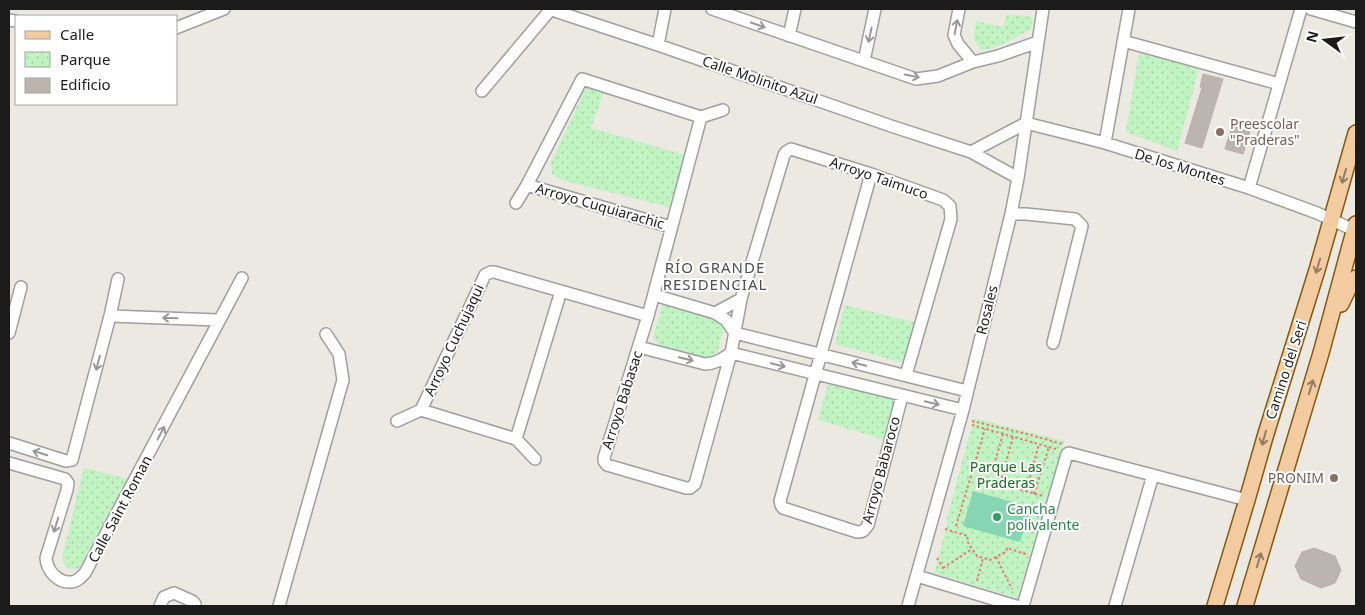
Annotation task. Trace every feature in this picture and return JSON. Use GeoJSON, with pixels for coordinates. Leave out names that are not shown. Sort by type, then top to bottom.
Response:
{"type":"FeatureCollection","features":[{"type":"Feature","properties":{"kind":"main road","name":"Camino del Seri"},"geometry":{"type":"LineString","coordinates":[[1215,606],[1264,437],[1317,270],[1356,133]]}},
{"type":"Feature","properties":{"kind":"main road","name":"Camino del Seri"},"geometry":{"type":"LineString","coordinates":[[1246,606],[1356,228]]}},
{"type":"Feature","properties":{"kind":"main road"},"geometry":{"type":"LineString","coordinates":[[1320,353],[1331,332],[1344,295],[1356,278]]}},
{"type":"Feature","properties":{"kind":"street"},"geometry":{"type":"LineString","coordinates":[[178,27],[224,9]]}},
{"type":"Feature","properties":{"kind":"street"},"geometry":{"type":"LineString","coordinates":[[482,91],[550,9]]}},
{"type":"Feature","properties":{"kind":"street","name":"Calle Molinito Azul"},"geometry":{"type":"LineString","coordinates":[[550,9],[971,152],[1018,178]]}},
{"type":"Feature","properties":{"kind":"street"},"geometry":{"type":"LineString","coordinates":[[658,45],[666,9]]}},
{"type":"Feature","properties":{"kind":"street"},"geometry":{"type":"LineString","coordinates":[[712,9],[916,79],[938,76],[974,62],[1038,42]]}},
{"type":"Feature","properties":{"kind":"street"},"geometry":{"type":"LineString","coordinates":[[789,36],[795,9]]}},
{"type":"Feature","properties":{"kind":"street"},"geometry":{"type":"LineString","coordinates":[[864,61],[875,9]]}},
{"type":"Feature","properties":{"kind":"street"},"geometry":{"type":"LineString","coordinates":[[959,9],[954,35],[958,44],[974,62]]}},
{"type":"Feature","properties":{"kind":"street","name":"Rosales"},"geometry":{"type":"LineString","coordinates":[[908,606],[963,410],[1011,214],[1043,9]]}},
{"type":"Feature","properties":{"kind":"street"},"geometry":{"type":"LineString","coordinates":[[1105,143],[1129,9]]}},
{"type":"Feature","properties":{"kind":"street"},"geometry":{"type":"LineString","coordinates":[[1249,188],[1302,9]]}},
{"type":"Feature","properties":{"kind":"street"},"geometry":{"type":"LineString","coordinates":[[1311,9],[1356,22]]}},
{"type":"Feature","properties":{"kind":"street"},"geometry":{"type":"LineString","coordinates":[[1124,41],[1279,84]]}},
{"type":"Feature","properties":{"kind":"street","name":"Arroyo Cuquiarachic"},"geometry":{"type":"LineString","coordinates":[[648,316],[701,117],[578,76],[527,185],[671,228]]}},
{"type":"Feature","properties":{"kind":"street"},"geometry":{"type":"LineString","coordinates":[[701,117],[723,110]]}},
{"type":"Feature","properties":{"kind":"street"},"geometry":{"type":"LineString","coordinates":[[971,152],[1026,123]]}},
{"type":"Feature","properties":{"kind":"street","name":"De los Montes"},"geometry":{"type":"LineString","coordinates":[[1026,123],[1105,143],[1249,188],[1356,228]]}},
{"type":"Feature","properties":{"kind":"street","name":"Arroyo Taimuco"},"geometry":{"type":"LineString","coordinates":[[731,353],[741,299],[786,152],[791,149],[871,174],[943,200],[950,206],[952,219],[906,375]]}},
{"type":"Feature","properties":{"kind":"street"},"geometry":{"type":"LineString","coordinates":[[816,375],[871,174]]}},
{"type":"Feature","properties":{"kind":"street"},"geometry":{"type":"LineString","coordinates":[[516,204],[527,185]]}},
{"type":"Feature","properties":{"kind":"street"},"geometry":{"type":"LineString","coordinates":[[1011,214],[1075,219],[1082,226],[1054,343]]}},
{"type":"Feature","properties":{"kind":"street","name":"Arroyo Cuchujaqui"},"geometry":{"type":"LineString","coordinates":[[516,439],[421,410],[485,275],[494,272],[648,316]]}},
{"type":"Feature","properties":{"kind":"street","name":"Calle Saint Roman"},"geometry":{"type":"LineString","coordinates":[[9,463],[65,479],[68,483],[46,558],[46,565],[51,574],[61,580],[71,582],[78,580],[86,573],[218,320],[242,278]]}},
{"type":"Feature","properties":{"kind":"street"},"geometry":{"type":"LineString","coordinates":[[9,442],[66,461],[72,460],[118,279]]}},
{"type":"Feature","properties":{"kind":"street"},"geometry":{"type":"LineString","coordinates":[[9,333],[21,287]]}},
{"type":"Feature","properties":{"kind":"street"},"geometry":{"type":"LineString","coordinates":[[534,459],[516,439],[561,291]]}},
{"type":"Feature","properties":{"kind":"street"},"geometry":{"type":"LineString","coordinates":[[654,296],[715,313],[726,320],[735,332],[967,391]]}},
{"type":"Feature","properties":{"kind":"street"},"geometry":{"type":"LineString","coordinates":[[715,313],[741,299]]}},
{"type":"Feature","properties":{"kind":"street"},"geometry":{"type":"LineString","coordinates":[[110,316],[218,320]]}},
{"type":"Feature","properties":{"kind":"street","name":"Arroyo Babasac"},"geometry":{"type":"LineString","coordinates":[[648,316],[604,458],[604,461],[610,466],[686,488],[690,488],[695,484],[731,353]]}},
{"type":"Feature","properties":{"kind":"street"},"geometry":{"type":"LineString","coordinates":[[279,606],[343,380],[339,354],[326,334]]}},
{"type":"Feature","properties":{"kind":"street"},"geometry":{"type":"LineString","coordinates":[[639,347],[704,364],[718,362],[731,353],[963,410]]}},
{"type":"Feature","properties":{"kind":"street","name":"Arroyo Babaroco"},"geometry":{"type":"LineString","coordinates":[[816,375],[780,501],[781,505],[787,510],[857,532],[862,532],[868,525],[902,396]]}},
{"type":"Feature","properties":{"kind":"street"},"geometry":{"type":"LineString","coordinates":[[397,421],[421,410]]}},
{"type":"Feature","properties":{"kind":"street"},"geometry":{"type":"LineString","coordinates":[[1023,606],[1063,450],[1247,500]]}},
{"type":"Feature","properties":{"kind":"street"},"geometry":{"type":"LineString","coordinates":[[1115,606],[1153,475]]}},
{"type":"Feature","properties":{"kind":"street"},"geometry":{"type":"LineString","coordinates":[[916,576],[1016,606]]}},
{"type":"Feature","properties":{"kind":"street"},"geometry":{"type":"LineString","coordinates":[[160,606],[164,597],[174,593],[192,601],[197,606]]}},
{"type":"Feature","properties":{"kind":"path"},"geometry":{"type":"LineString","coordinates":[[972,421],[1027,434],[1063,450]]}},
{"type":"Feature","properties":{"kind":"path"},"geometry":{"type":"LineString","coordinates":[[971,425],[1063,450]]}},
{"type":"Feature","properties":{"kind":"path"},"geometry":{"type":"LineString","coordinates":[[956,526],[985,429]]}},
{"type":"Feature","properties":{"kind":"path"},"geometry":{"type":"LineString","coordinates":[[1003,434],[994,466],[1004,470]]}},
{"type":"Feature","properties":{"kind":"path"},"geometry":{"type":"LineString","coordinates":[[1013,437],[1000,484],[1043,496]]}},
{"type":"Feature","properties":{"kind":"path"},"geometry":{"type":"LineString","coordinates":[[1026,492],[1040,444]]}},
{"type":"Feature","properties":{"kind":"path"},"geometry":{"type":"LineString","coordinates":[[1034,494],[1049,447]]}},
{"type":"Feature","properties":{"kind":"path"},"geometry":{"type":"LineString","coordinates":[[945,529],[968,536],[967,541],[972,549],[977,556],[983,558],[990,560],[1006,552],[1007,548],[1032,556]]}},
{"type":"Feature","properties":{"kind":"path"},"geometry":{"type":"LineString","coordinates":[[942,568],[972,549]]}},
{"type":"Feature","properties":{"kind":"path"},"geometry":{"type":"LineString","coordinates":[[996,557],[1012,588]]}},
{"type":"Feature","properties":{"kind":"path"},"geometry":{"type":"LineString","coordinates":[[937,558],[945,573]]}},
{"type":"Feature","properties":{"kind":"path"},"geometry":{"type":"LineString","coordinates":[[975,586],[983,558]]}},
{"type":"Feature","properties":{"kind":"path"},"geometry":{"type":"LineString","coordinates":[[1006,591],[1017,586]]}},
{"type":"Feature","properties":{"kind":"green space"},"geometry":{"type":"Polygon","coordinates":[[[1007,14],[1033,17],[1031,29],[1000,45],[982,50],[975,40],[976,21],[1003,27],[1007,14]]]}},
{"type":"Feature","properties":{"kind":"green space"},"geometry":{"type":"Polygon","coordinates":[[[1139,53],[1199,69],[1177,151],[1126,132],[1139,53]]]}},
{"type":"Feature","properties":{"kind":"green space"},"geometry":{"type":"Polygon","coordinates":[[[587,85],[605,89],[591,128],[685,155],[672,208],[562,180],[552,174],[551,163],[587,85]]]}},
{"type":"Feature","properties":{"kind":"green space"},"geometry":{"type":"Polygon","coordinates":[[[671,304],[718,316],[724,326],[718,351],[708,358],[660,346],[653,337],[662,306],[671,304]]]}},
{"type":"Feature","properties":{"kind":"green space"},"geometry":{"type":"Polygon","coordinates":[[[845,305],[917,323],[907,359],[901,362],[835,344],[845,305]]]}},
{"type":"Feature","properties":{"kind":"green space"},"geometry":{"type":"Polygon","coordinates":[[[829,381],[896,398],[886,440],[818,420],[829,381]]]}},
{"type":"Feature","properties":{"kind":"green space","name":"Parque Las Praderas"},"geometry":{"type":"Polygon","coordinates":[[[974,418],[1064,441],[1017,598],[934,573],[974,418]]]}},
{"type":"Feature","properties":{"kind":"green space"},"geometry":{"type":"Polygon","coordinates":[[[84,468],[127,479],[79,568],[71,569],[65,566],[62,558],[84,468]]]}},
{"type":"Feature","properties":{"kind":"green space","name":"Cancha polivalente"},"geometry":{"type":"Polygon","coordinates":[[[973,491],[1031,507],[1020,542],[963,526],[973,491]]]}},
{"type":"Feature","properties":{"kind":"building"},"geometry":{"type":"Polygon","coordinates":[[[1203,74],[1223,79],[1202,148],[1185,143],[1202,88],[1200,87],[1203,74]]]}},
{"type":"Feature","properties":{"kind":"building"},"geometry":{"type":"Polygon","coordinates":[[[1232,126],[1250,132],[1243,154],[1225,149],[1232,126]]]}},
{"type":"Feature","properties":{"kind":"building"},"geometry":{"type":"Polygon","coordinates":[[[1314,548],[1335,556],[1341,570],[1335,583],[1321,588],[1301,579],[1295,566],[1302,552],[1314,548]]]}},
{"type":"Feature","properties":{"kind":"place","name":"Preescolar \"Praderas\""},"geometry":{"type":"Point","coordinates":[1220,132]}},
{"type":"Feature","properties":{"kind":"place","name":"PRONIM"},"geometry":{"type":"Point","coordinates":[1334,478]}},
{"type":"Feature","properties":{"kind":"place","name":"Cancha polivalente"},"geometry":{"type":"Point","coordinates":[997,517]}},
{"type":"Feature","properties":{"kind":"district","name":"RÍO GRANDE RESIDENCIAL"},"geometry":{"type":"Point","coordinates":[715,276]}}]}
